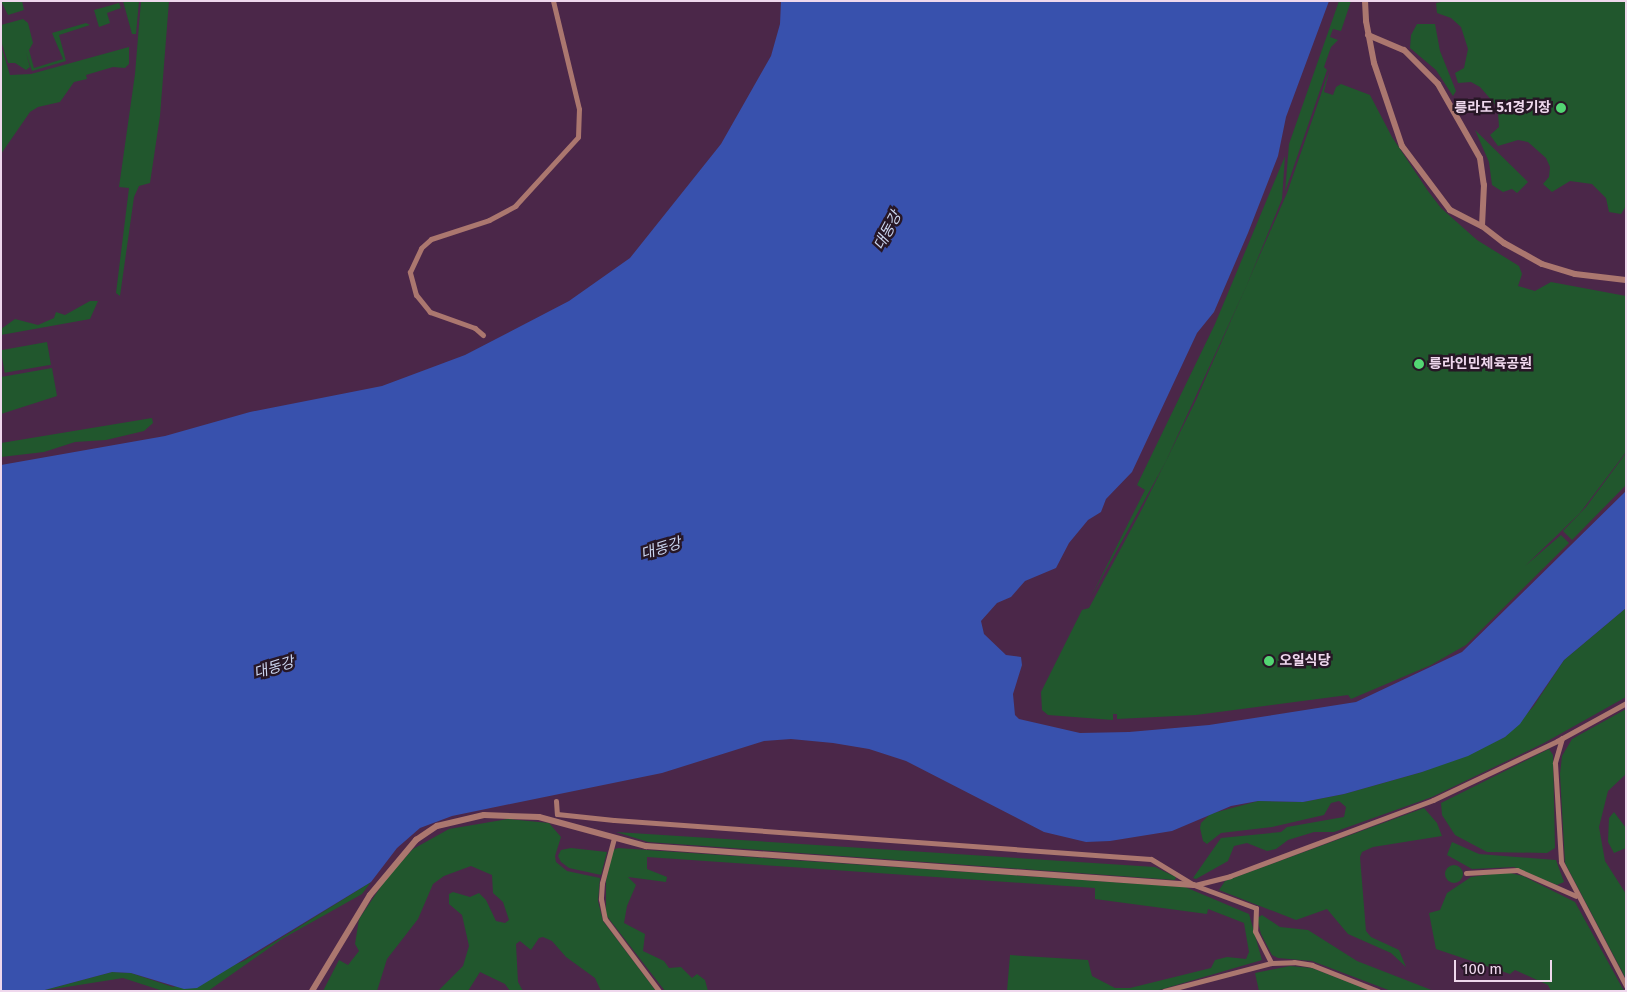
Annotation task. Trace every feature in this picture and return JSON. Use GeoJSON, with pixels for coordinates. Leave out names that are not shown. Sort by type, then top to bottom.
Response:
{"type":"FeatureCollection","features":[{"type":"Feature","properties":{"kind":"street"},"geometry":{"type":"LineString","coordinates":[[483,335],[475,328],[430,312],[416,295],[410,272],[421,248],[431,239],[496,217],[515,206],[578,136],[580,109],[553,1]]}},
{"type":"Feature","properties":{"kind":"street"},"geometry":{"type":"LineString","coordinates":[[1365,1],[1368,35],[1402,146],[1450,210],[1482,226],[1504,243],[1542,264],[1575,274],[1626,280]]}},
{"type":"Feature","properties":{"kind":"street"},"geometry":{"type":"LineString","coordinates":[[1368,35],[1404,50],[1438,84],[1476,150],[1484,185],[1482,226]]}},
{"type":"Feature","properties":{"kind":"street"},"geometry":{"type":"LineString","coordinates":[[312,991],[385,876],[416,840],[437,826],[503,814],[539,817],[646,846],[1194,885],[1213,882],[1414,808],[1562,738],[1626,703]]}},
{"type":"Feature","properties":{"kind":"street"},"geometry":{"type":"LineString","coordinates":[[1562,738],[1555,764],[1559,852],[1577,897],[1626,986]]}},
{"type":"Feature","properties":{"kind":"street"},"geometry":{"type":"LineString","coordinates":[[556,801],[557,814],[614,820],[1152,859],[1194,885],[1256,908],[1255,931],[1271,963]]}},
{"type":"Feature","properties":{"kind":"street"},"geometry":{"type":"LineString","coordinates":[[614,838],[602,883],[601,899],[605,920],[660,991]]}},
{"type":"Feature","properties":{"kind":"street"},"geometry":{"type":"LineString","coordinates":[[1466,873],[1517,870],[1577,897]]}},
{"type":"Feature","properties":{"kind":"street"},"geometry":{"type":"LineString","coordinates":[[1164,991],[1271,963],[1312,965],[1378,991]]}},
{"type":"Feature","properties":{"kind":"green space"},"geometry":{"type":"Polygon","coordinates":[[[1,1],[22,1],[24,10],[8,15],[1,1]]]}},
{"type":"Feature","properties":{"kind":"green space"},"geometry":{"type":"Polygon","coordinates":[[[123,1],[139,1],[136,34],[132,34],[123,1]]]}},
{"type":"Feature","properties":{"kind":"green space"},"geometry":{"type":"Polygon","coordinates":[[[141,1],[169,1],[160,116],[150,183],[139,186],[134,197],[120,296],[116,293],[129,188],[119,187],[135,74],[141,1]]]}},
{"type":"Feature","properties":{"kind":"green space"},"geometry":{"type":"Polygon","coordinates":[[[1339,1],[1351,1],[1341,31],[1333,29],[1330,37],[1338,40],[1331,47],[1324,67],[1327,70],[1285,192],[1289,144],[1339,1]]]}},
{"type":"Feature","properties":{"kind":"green space","name":"릉라도 5.1경기장"},"geometry":{"type":"Polygon","coordinates":[[[1446,1],[1626,1],[1626,206],[1621,214],[1609,212],[1606,198],[1592,184],[1570,181],[1552,192],[1543,184],[1549,177],[1550,167],[1546,158],[1528,142],[1518,140],[1498,146],[1490,135],[1499,127],[1498,112],[1494,103],[1480,87],[1471,82],[1458,83],[1455,73],[1464,68],[1468,49],[1461,27],[1451,18],[1437,13],[1436,3],[1446,1]]]}},
{"type":"Feature","properties":{"kind":"green space"},"geometry":{"type":"Polygon","coordinates":[[[119,3],[121,8],[107,13],[110,23],[99,27],[94,10],[119,3]]]}},
{"type":"Feature","properties":{"kind":"green space"},"geometry":{"type":"Polygon","coordinates":[[[23,19],[28,23],[33,43],[29,50],[34,68],[63,59],[52,33],[86,23],[90,25],[59,35],[66,61],[32,71],[26,53],[30,67],[26,70],[15,63],[8,63],[1,41],[1,25],[23,19]]]}},
{"type":"Feature","properties":{"kind":"green space"},"geometry":{"type":"Polygon","coordinates":[[[1417,24],[1435,24],[1440,51],[1456,91],[1453,96],[1436,70],[1410,48],[1411,35],[1417,24]]]}},
{"type":"Feature","properties":{"kind":"green space"},"geometry":{"type":"Polygon","coordinates":[[[1,45],[10,75],[31,74],[129,47],[129,64],[125,68],[113,67],[86,75],[87,79],[74,82],[60,102],[38,107],[30,112],[1,154],[1,45]]]}},
{"type":"Feature","properties":{"kind":"green space","name":"릉라인민체육공원"},"geometry":{"type":"Polygon","coordinates":[[[1329,71],[1324,92],[1333,95],[1336,87],[1341,84],[1370,95],[1392,137],[1441,208],[1477,240],[1519,266],[1522,274],[1518,286],[1535,291],[1551,282],[1626,296],[1626,452],[1580,513],[1525,566],[1561,535],[1569,543],[1466,645],[1431,665],[1351,699],[1348,695],[1196,715],[1117,719],[1117,714],[1113,714],[1113,720],[1048,715],[1042,710],[1041,692],[1082,610],[1089,608],[1142,509],[1196,400],[1287,193],[1329,71]]]}},
{"type":"Feature","properties":{"kind":"green space"},"geometry":{"type":"Polygon","coordinates":[[[1475,130],[1528,182],[1517,193],[1512,189],[1503,192],[1492,185],[1489,162],[1475,130]]]}},
{"type":"Feature","properties":{"kind":"green space"},"geometry":{"type":"Polygon","coordinates":[[[1285,156],[1282,199],[1246,287],[1165,463],[1091,597],[1145,490],[1137,485],[1215,324],[1285,156]]]}},
{"type":"Feature","properties":{"kind":"green space"},"geometry":{"type":"Polygon","coordinates":[[[90,301],[98,301],[90,319],[1,335],[1,329],[15,319],[38,325],[54,318],[56,312],[65,315],[90,301]]]}},
{"type":"Feature","properties":{"kind":"green space"},"geometry":{"type":"Polygon","coordinates":[[[47,342],[51,365],[5,373],[1,350],[47,342]]]}},
{"type":"Feature","properties":{"kind":"green space"},"geometry":{"type":"Polygon","coordinates":[[[52,368],[57,396],[1,414],[1,377],[52,368]]]}},
{"type":"Feature","properties":{"kind":"green space"},"geometry":{"type":"Polygon","coordinates":[[[152,418],[153,423],[144,431],[106,440],[75,442],[44,452],[1,457],[1,443],[152,418]]]}},
{"type":"Feature","properties":{"kind":"green space"},"geometry":{"type":"Polygon","coordinates":[[[1626,453],[1626,485],[1572,540],[1563,531],[1586,507],[1626,453]]]}},
{"type":"Feature","properties":{"kind":"green space"},"geometry":{"type":"Polygon","coordinates":[[[1626,608],[1626,697],[1544,743],[1432,797],[1334,832],[1314,832],[1288,840],[1276,849],[1267,851],[1247,843],[1234,846],[1228,861],[1196,879],[1193,878],[1221,838],[1281,832],[1287,827],[1344,817],[1346,807],[1339,801],[1331,803],[1324,815],[1272,827],[1221,833],[1207,844],[1203,841],[1200,828],[1201,823],[1210,814],[1258,801],[1303,802],[1344,794],[1422,772],[1505,737],[1533,707],[1564,660],[1626,608]]]}},
{"type":"Feature","properties":{"kind":"green space"},"geometry":{"type":"Polygon","coordinates":[[[1626,709],[1626,774],[1608,791],[1599,827],[1605,861],[1626,894],[1626,979],[1565,863],[1560,774],[1562,756],[1572,739],[1626,709]]]}},
{"type":"Feature","properties":{"kind":"green space"},"geometry":{"type":"Polygon","coordinates":[[[1549,749],[1553,755],[1555,848],[1547,853],[1487,852],[1455,835],[1442,815],[1441,803],[1549,749]]]}},
{"type":"Feature","properties":{"kind":"green space"},"geometry":{"type":"Polygon","coordinates":[[[1424,808],[1437,823],[1442,836],[1373,847],[1362,852],[1360,857],[1366,931],[1371,937],[1399,950],[1406,967],[1391,953],[1348,934],[1327,909],[1296,920],[1219,890],[1225,881],[1424,808]]]}},
{"type":"Feature","properties":{"kind":"green space"},"geometry":{"type":"Polygon","coordinates":[[[1614,812],[1626,828],[1626,848],[1614,853],[1608,842],[1609,818],[1614,812]]]}},
{"type":"Feature","properties":{"kind":"green space"},"geometry":{"type":"Polygon","coordinates":[[[508,819],[549,823],[561,837],[555,856],[556,862],[567,871],[600,878],[598,901],[603,921],[656,991],[601,991],[595,978],[566,957],[552,941],[543,937],[539,938],[531,950],[520,941],[516,944],[518,982],[523,991],[510,991],[505,984],[480,972],[468,991],[438,991],[463,966],[469,946],[462,915],[449,904],[449,894],[453,892],[470,897],[479,893],[486,900],[496,921],[505,923],[509,920],[503,902],[493,893],[492,875],[471,866],[444,876],[433,884],[418,919],[387,959],[377,991],[323,991],[339,960],[348,965],[359,951],[355,944],[359,919],[386,879],[413,849],[449,829],[508,819]]]}},
{"type":"Feature","properties":{"kind":"green space"},"geometry":{"type":"Polygon","coordinates":[[[616,832],[1155,867],[1176,877],[1175,880],[648,842],[616,832]]]}},
{"type":"Feature","properties":{"kind":"green space"},"geometry":{"type":"Polygon","coordinates":[[[1452,842],[1479,854],[1556,860],[1564,882],[1557,885],[1514,867],[1472,869],[1447,855],[1452,842]]]}},
{"type":"Feature","properties":{"kind":"green space"},"geometry":{"type":"Polygon","coordinates":[[[571,848],[607,852],[601,875],[569,868],[561,862],[558,856],[561,850],[571,848]]]}},
{"type":"Feature","properties":{"kind":"green space"},"geometry":{"type":"Polygon","coordinates":[[[618,848],[1185,887],[1249,914],[1262,960],[1156,991],[1007,991],[1010,955],[1088,960],[1092,976],[1115,988],[1130,988],[1211,968],[1215,960],[1227,957],[1246,959],[1249,952],[1244,923],[1208,909],[1207,914],[1095,899],[1095,888],[647,857],[647,869],[667,877],[666,882],[628,877],[636,885],[627,906],[624,923],[645,934],[643,951],[664,961],[669,968],[681,967],[692,978],[697,974],[705,980],[708,991],[665,991],[606,915],[606,881],[613,850],[618,848]]]}},
{"type":"Feature","properties":{"kind":"green space"},"geometry":{"type":"Polygon","coordinates":[[[1454,865],[1460,868],[1463,874],[1460,880],[1454,883],[1448,880],[1445,874],[1448,868],[1454,865]]]}},
{"type":"Feature","properties":{"kind":"green space"},"geometry":{"type":"Polygon","coordinates":[[[1506,872],[1523,876],[1575,902],[1624,991],[1551,991],[1548,985],[1515,970],[1510,974],[1436,949],[1429,913],[1440,910],[1447,893],[1471,877],[1506,872]]]}},
{"type":"Feature","properties":{"kind":"green space"},"geometry":{"type":"Polygon","coordinates":[[[371,882],[362,894],[282,939],[208,991],[163,991],[123,978],[41,991],[112,972],[131,973],[173,987],[244,961],[371,882]]]}},
{"type":"Feature","properties":{"kind":"green space"},"geometry":{"type":"Polygon","coordinates":[[[1262,915],[1280,927],[1308,930],[1357,961],[1434,991],[1391,991],[1312,961],[1278,958],[1272,955],[1261,934],[1257,918],[1262,915]]]}},
{"type":"Feature","properties":{"kind":"green space"},"geometry":{"type":"Polygon","coordinates":[[[1290,966],[1312,968],[1371,991],[1259,991],[1255,973],[1290,966]]]}},
{"type":"Feature","properties":{"kind":"water","name":"대동강"},"geometry":{"type":"Polygon","coordinates":[[[781,1],[1329,1],[1286,117],[1278,156],[1248,233],[1214,312],[1197,333],[1132,472],[1106,499],[1101,512],[1088,520],[1069,543],[1056,568],[1025,581],[1011,597],[997,603],[981,621],[984,634],[1006,655],[1021,657],[1022,665],[1013,694],[1015,715],[1019,719],[1080,733],[1129,732],[1209,725],[1356,702],[1462,652],[1626,491],[1626,608],[1564,660],[1520,724],[1505,737],[1468,756],[1422,772],[1344,794],[1303,802],[1258,801],[1231,806],[1172,831],[1110,841],[1086,842],[1044,832],[906,761],[869,749],[791,739],[764,741],[662,773],[452,816],[420,828],[397,848],[371,882],[197,988],[184,989],[131,973],[112,972],[41,991],[1,991],[1,465],[165,436],[250,412],[382,386],[465,355],[569,301],[630,258],[721,144],[771,56],[780,24],[781,1]]]}},
{"type":"Feature","properties":{"kind":"place","name":"릉라도 5.1경기장"},"geometry":{"type":"Point","coordinates":[1561,108]}},
{"type":"Feature","properties":{"kind":"place","name":"릉라인민체육공원"},"geometry":{"type":"Point","coordinates":[1419,364]}},
{"type":"Feature","properties":{"kind":"place","name":"오일식당"},"geometry":{"type":"Point","coordinates":[1269,661]}}]}
